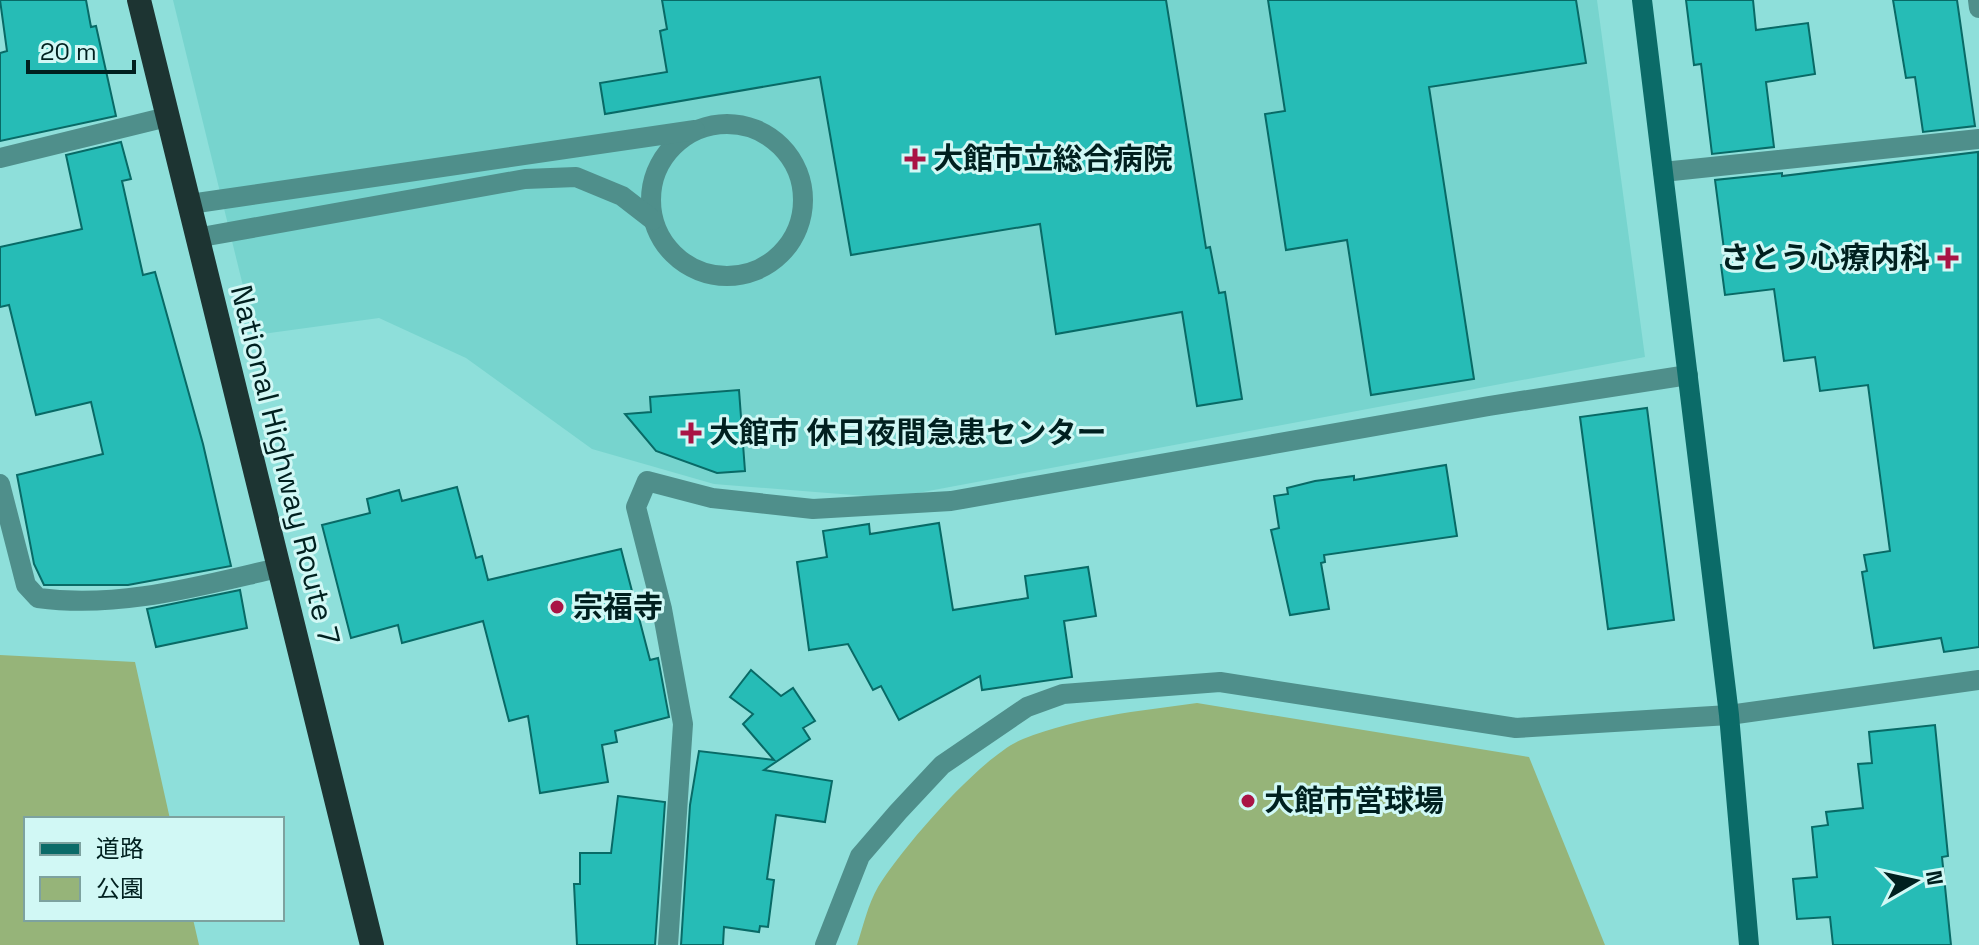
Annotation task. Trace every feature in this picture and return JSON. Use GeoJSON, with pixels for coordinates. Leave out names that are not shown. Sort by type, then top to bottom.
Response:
{"type":"FeatureCollection","features":[{"type":"Feature","properties":{"kind":"highway","name":"National Highway Route 7"},"geometry":{"type":"LineString","coordinates":[[139,0],[372,945]]}},
{"type":"Feature","properties":{"kind":"street"},"geometry":{"type":"LineString","coordinates":[[1642,0],[1729,715],[1749,945]]}},
{"type":"Feature","properties":{"kind":"street"},"geometry":{"type":"LineString","coordinates":[[1978,0],[1979,8]]}},
{"type":"Feature","properties":{"kind":"street"},"geometry":{"type":"LineString","coordinates":[[0,158],[167,117]]}},
{"type":"Feature","properties":{"kind":"street"},"geometry":{"type":"LineString","coordinates":[[190,204],[695,130],[717,124],[741,124],[763,132],[782,147],[796,166],[803,189],[803,212],[796,235],[781,254],[760,269],[734,276],[707,274],[684,263],[664,244],[653,220],[651,193],[658,168],[673,146],[695,130]]}},
{"type":"Feature","properties":{"kind":"street"},"geometry":{"type":"LineString","coordinates":[[1663,172],[1979,139]]}},
{"type":"Feature","properties":{"kind":"street"},"geometry":{"type":"LineString","coordinates":[[196,238],[525,179],[563,177],[576,177],[622,196],[653,220]]}},
{"type":"Feature","properties":{"kind":"street"},"geometry":{"type":"LineString","coordinates":[[668,945],[683,724],[662,609],[636,507],[647,481],[712,498],[813,509],[951,501],[1473,409],[1688,375]]}},
{"type":"Feature","properties":{"kind":"street"},"geometry":{"type":"LineString","coordinates":[[0,484],[26,585],[38,598],[62,601],[143,598],[278,568]]}},
{"type":"Feature","properties":{"kind":"street"},"geometry":{"type":"LineString","coordinates":[[825,945],[860,856],[942,765],[1027,707],[1063,694],[1220,682],[1516,728],[1729,715],[1979,680]]}},
{"type":"Feature","properties":{"kind":"shaded area","name":"大館市立総合病院"},"geometry":{"type":"Polygon","coordinates":[[[173,0],[1597,0],[1645,357],[891,498],[714,484],[592,449],[466,358],[379,318],[255,335],[173,0]]]}},
{"type":"Feature","properties":{"kind":"green space"},"geometry":{"type":"Polygon","coordinates":[[[0,655],[135,662],[170,817],[24,817],[24,921],[193,921],[199,945],[0,945],[0,655]]]}},
{"type":"Feature","properties":{"kind":"green space","name":"大館市営球場"},"geometry":{"type":"Polygon","coordinates":[[[1197,703],[1529,757],[1605,945],[857,945],[871,901],[889,870],[965,783],[1006,748],[1044,731],[1087,720],[1197,703]]]}},
{"type":"Feature","properties":{"kind":"building"},"geometry":{"type":"Polygon","coordinates":[[[0,0],[86,0],[91,27],[96,26],[116,116],[0,141],[0,53],[7,51],[0,0]]]}},
{"type":"Feature","properties":{"kind":"building","name":"大館市立総合病院"},"geometry":{"type":"Polygon","coordinates":[[[662,0],[1166,0],[1206,248],[1210,247],[1219,293],[1225,292],[1242,399],[1197,406],[1182,312],[1056,334],[1040,224],[851,255],[820,77],[605,114],[600,83],[667,72],[660,31],[667,29],[662,0]]]}},
{"type":"Feature","properties":{"kind":"building"},"geometry":{"type":"Polygon","coordinates":[[[1268,0],[1576,0],[1586,63],[1429,87],[1474,379],[1371,395],[1347,240],[1286,250],[1265,114],[1285,111],[1268,0]]]}},
{"type":"Feature","properties":{"kind":"building"},"geometry":{"type":"Polygon","coordinates":[[[1686,0],[1753,0],[1756,30],[1808,23],[1815,74],[1766,82],[1774,147],[1712,154],[1701,64],[1694,65],[1686,0]]]}},
{"type":"Feature","properties":{"kind":"building"},"geometry":{"type":"Polygon","coordinates":[[[1893,0],[1957,0],[1975,126],[1923,132],[1915,77],[1906,78],[1893,0]]]}},
{"type":"Feature","properties":{"kind":"building"},"geometry":{"type":"Polygon","coordinates":[[[121,142],[131,179],[122,181],[143,275],[155,272],[203,444],[231,566],[128,585],[44,585],[34,564],[17,475],[103,454],[91,402],[36,415],[9,305],[0,307],[0,247],[82,229],[66,155],[121,142]]]}},
{"type":"Feature","properties":{"kind":"building"},"geometry":{"type":"Polygon","coordinates":[[[1978,152],[1979,647],[1944,652],[1941,638],[1874,648],[1862,572],[1867,571],[1864,555],[1890,551],[1868,385],[1820,391],[1815,357],[1784,361],[1774,289],[1725,295],[1721,265],[1726,265],[1715,180],[1782,173],[1782,176],[1978,152]]]}},
{"type":"Feature","properties":{"kind":"building","name":"大館市 休日夜間急患センター"},"geometry":{"type":"Polygon","coordinates":[[[739,390],[745,471],[717,473],[656,451],[625,414],[651,412],[650,397],[739,390]]]}},
{"type":"Feature","properties":{"kind":"building"},"geometry":{"type":"Polygon","coordinates":[[[1647,408],[1674,620],[1608,629],[1580,417],[1647,408]]]}},
{"type":"Feature","properties":{"kind":"building"},"geometry":{"type":"Polygon","coordinates":[[[1446,465],[1457,536],[1324,555],[1325,562],[1321,563],[1329,609],[1290,615],[1271,530],[1279,528],[1274,496],[1288,494],[1287,488],[1315,481],[1354,476],[1354,480],[1446,465]]]}},
{"type":"Feature","properties":{"kind":"building","name":"宗福寺"},"geometry":{"type":"Polygon","coordinates":[[[457,487],[476,558],[482,556],[488,580],[621,549],[650,660],[658,658],[669,717],[615,731],[617,742],[602,745],[608,782],[540,793],[528,716],[509,721],[483,621],[402,643],[398,625],[351,638],[322,525],[370,513],[367,499],[399,490],[402,501],[457,487]]]}},
{"type":"Feature","properties":{"kind":"building"},"geometry":{"type":"Polygon","coordinates":[[[939,523],[953,610],[1028,598],[1025,576],[1088,567],[1096,616],[1064,621],[1072,677],[982,690],[980,676],[899,720],[881,686],[873,690],[848,644],[809,650],[797,562],[827,557],[823,531],[869,524],[870,534],[939,523]]]}},
{"type":"Feature","properties":{"kind":"building"},"geometry":{"type":"Polygon","coordinates":[[[240,590],[247,628],[156,647],[147,609],[240,590]]]}},
{"type":"Feature","properties":{"kind":"building"},"geometry":{"type":"Polygon","coordinates":[[[751,670],[781,696],[793,688],[815,721],[803,728],[810,739],[764,770],[832,781],[825,822],[776,815],[767,879],[774,880],[768,927],[760,926],[759,932],[724,927],[723,945],[681,945],[690,805],[699,751],[774,760],[743,724],[753,714],[730,697],[751,670]]]}},
{"type":"Feature","properties":{"kind":"building"},"geometry":{"type":"Polygon","coordinates":[[[1935,725],[1948,856],[1942,857],[1951,945],[1833,945],[1830,917],[1797,919],[1793,879],[1817,877],[1812,827],[1828,825],[1826,812],[1863,808],[1858,764],[1872,763],[1869,732],[1935,725]]]}},
{"type":"Feature","properties":{"kind":"building"},"geometry":{"type":"Polygon","coordinates":[[[618,796],[665,802],[655,945],[577,945],[574,884],[580,884],[580,853],[611,853],[618,796]]]}},
{"type":"Feature","properties":{"kind":"place","name":"大館市立総合病院"},"geometry":{"type":"Point","coordinates":[915,159]}},
{"type":"Feature","properties":{"kind":"place","name":"さとう心療内科"},"geometry":{"type":"Point","coordinates":[1948,258]}},
{"type":"Feature","properties":{"kind":"place","name":"大館市 休日夜間急患センター"},"geometry":{"type":"Point","coordinates":[691,433]}},
{"type":"Feature","properties":{"kind":"place","name":"宗福寺"},"geometry":{"type":"Point","coordinates":[557,607]}},
{"type":"Feature","properties":{"kind":"place","name":"大館市営球場"},"geometry":{"type":"Point","coordinates":[1248,801]}}]}
